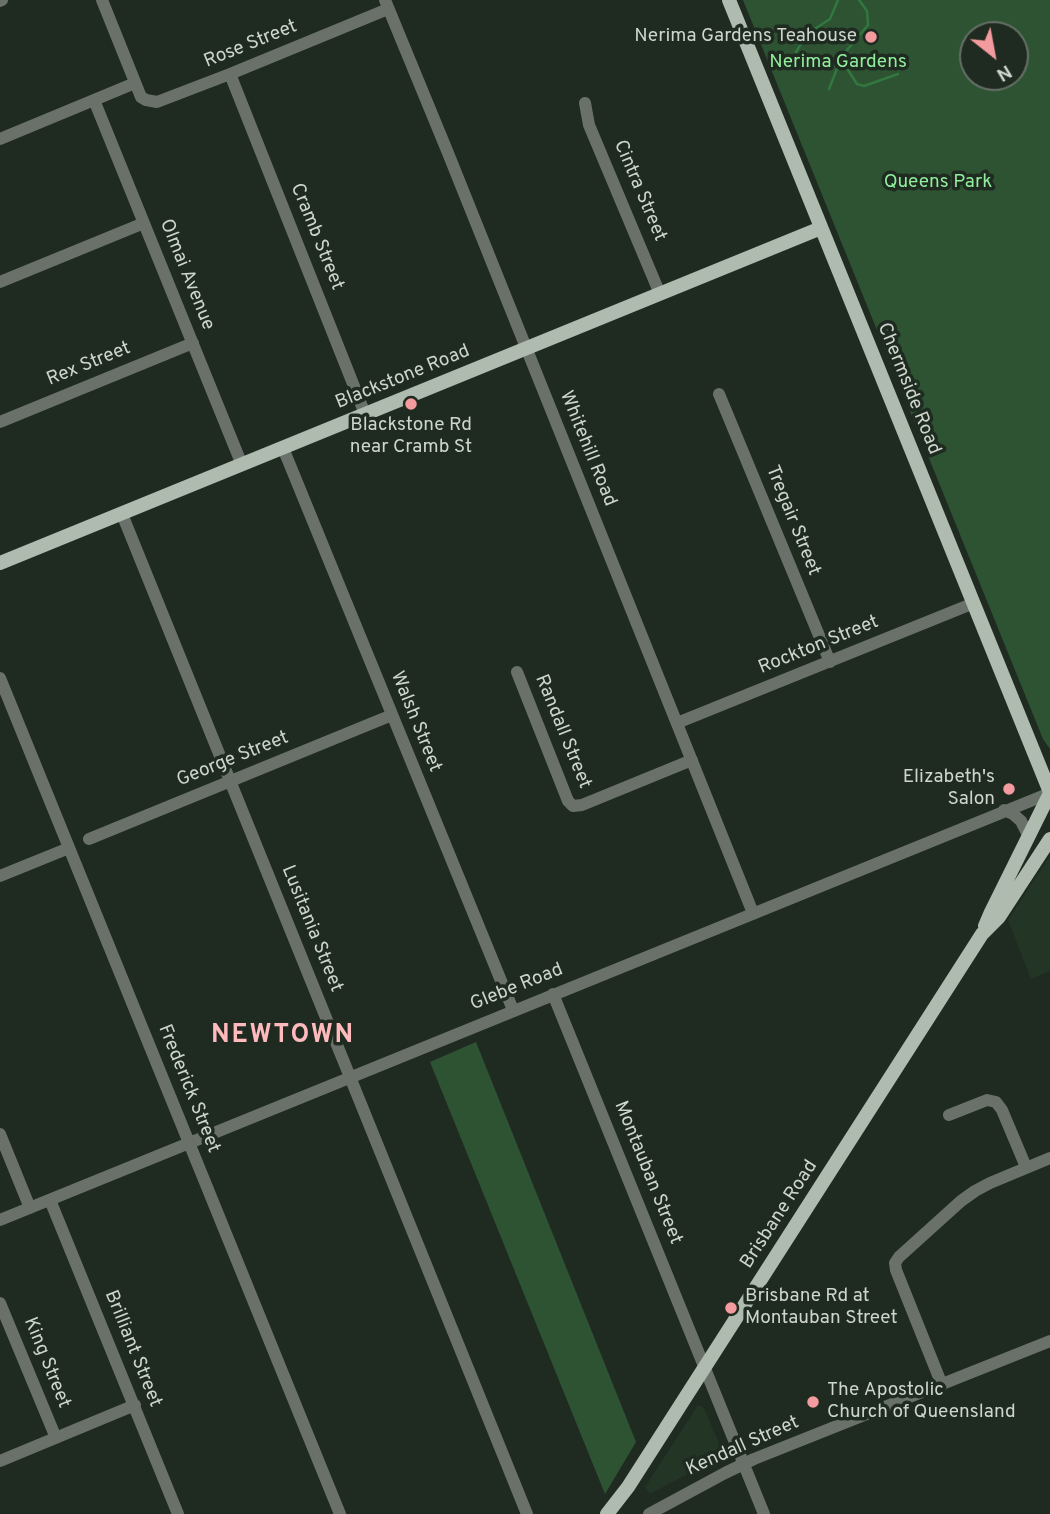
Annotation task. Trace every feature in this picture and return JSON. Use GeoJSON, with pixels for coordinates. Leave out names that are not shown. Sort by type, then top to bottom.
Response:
{"type":"FeatureCollection","features":[{"type":"Feature","properties":{"kind":"main road","name":"Chermside Road"},"geometry":{"type":"LineString","coordinates":[[729,0],[1050,793]]}},
{"type":"Feature","properties":{"kind":"main road","name":"Blackstone Road"},"geometry":{"type":"LineString","coordinates":[[0,563],[821,228]]}},
{"type":"Feature","properties":{"kind":"main road"},"geometry":{"type":"LineString","coordinates":[[1035,754],[1050,763]]}},
{"type":"Feature","properties":{"kind":"main road","name":"Brisbane Road"},"geometry":{"type":"LineString","coordinates":[[607,1514],[628,1488],[982,934],[1050,793]]}},
{"type":"Feature","properties":{"kind":"main road","name":"Brisbane Road"},"geometry":{"type":"LineString","coordinates":[[982,934],[999,917],[1050,839]]}},
{"type":"Feature","properties":{"kind":"street"},"geometry":{"type":"LineString","coordinates":[[0,139],[135,83],[102,0]]}},
{"type":"Feature","properties":{"kind":"street","name":"Rose Street"},"geometry":{"type":"LineString","coordinates":[[135,83],[141,97],[157,102],[230,75],[387,4]]}},
{"type":"Feature","properties":{"kind":"street","name":"Whitehill Road"},"geometry":{"type":"LineString","coordinates":[[387,4],[753,913]]}},
{"type":"Feature","properties":{"kind":"street","name":"Cramb Street"},"geometry":{"type":"LineString","coordinates":[[230,75],[365,414]]}},
{"type":"Feature","properties":{"kind":"street","name":"Olmai Avenue"},"geometry":{"type":"LineString","coordinates":[[94,100],[242,465]]}},
{"type":"Feature","properties":{"kind":"street","name":"Cintra Street"},"geometry":{"type":"LineString","coordinates":[[584,103],[589,125],[660,294]]}},
{"type":"Feature","properties":{"kind":"street"},"geometry":{"type":"LineString","coordinates":[[0,282],[144,223]]}},
{"type":"Feature","properties":{"kind":"street","name":"Rex Street"},"geometry":{"type":"LineString","coordinates":[[0,422],[193,343]]}},
{"type":"Feature","properties":{"kind":"street","name":"Tregair Street"},"geometry":{"type":"LineString","coordinates":[[719,394],[830,662]]}},
{"type":"Feature","properties":{"kind":"street","name":"Walsh Street"},"geometry":{"type":"LineString","coordinates":[[283,448],[513,1010]]}},
{"type":"Feature","properties":{"kind":"street","name":"Lusitania Street"},"geometry":{"type":"LineString","coordinates":[[122,514],[527,1514]]}},
{"type":"Feature","properties":{"kind":"street","name":"Rockton Street"},"geometry":{"type":"LineString","coordinates":[[677,723],[974,603]]}},
{"type":"Feature","properties":{"kind":"street","name":"Randall Street"},"geometry":{"type":"LineString","coordinates":[[517,672],[568,801],[573,806],[582,805],[692,760]]}},
{"type":"Feature","properties":{"kind":"street","name":"Frederick Street"},"geometry":{"type":"LineString","coordinates":[[0,678],[340,1514]]}},
{"type":"Feature","properties":{"kind":"street","name":"George Street"},"geometry":{"type":"LineString","coordinates":[[89,839],[392,715]]}},
{"type":"Feature","properties":{"kind":"street","name":"Glebe Road"},"geometry":{"type":"LineString","coordinates":[[0,1220],[1050,793]]}},
{"type":"Feature","properties":{"kind":"street"},"geometry":{"type":"LineString","coordinates":[[1004,810],[1021,821],[1029,837]]}},
{"type":"Feature","properties":{"kind":"street"},"geometry":{"type":"LineString","coordinates":[[0,876],[69,848]]}},
{"type":"Feature","properties":{"kind":"street","name":"Montauban Street"},"geometry":{"type":"LineString","coordinates":[[553,994],[764,1514]]}},
{"type":"Feature","properties":{"kind":"street"},"geometry":{"type":"LineString","coordinates":[[949,1115],[982,1101],[996,1102],[1026,1167]]}},
{"type":"Feature","properties":{"kind":"street"},"geometry":{"type":"LineString","coordinates":[[0,1134],[30,1208]]}},
{"type":"Feature","properties":{"kind":"street"},"geometry":{"type":"LineString","coordinates":[[942,1385],[895,1263],[982,1186],[1050,1158]]}},
{"type":"Feature","properties":{"kind":"street","name":"Brilliant Street"},"geometry":{"type":"LineString","coordinates":[[50,1200],[178,1514]]}},
{"type":"Feature","properties":{"kind":"street","name":"King Street"},"geometry":{"type":"LineString","coordinates":[[0,1305],[55,1438]]}},
{"type":"Feature","properties":{"kind":"street","name":"Kendall Street"},"geometry":{"type":"LineString","coordinates":[[649,1514],[743,1464],[1050,1341]]}},
{"type":"Feature","properties":{"kind":"street"},"geometry":{"type":"LineString","coordinates":[[0,1461],[135,1405]]}},
{"type":"Feature","properties":{"kind":"shaded area"},"geometry":{"type":"Polygon","coordinates":[[[1050,856],[1050,971],[1031,979],[1008,920],[1050,856]]]}},
{"type":"Feature","properties":{"kind":"shaded area"},"geometry":{"type":"Polygon","coordinates":[[[698,1405],[704,1408],[724,1455],[650,1494],[645,1487],[698,1405]]]}},
{"type":"Feature","properties":{"kind":"green space","name":"Queens Park"},"geometry":{"type":"Polygon","coordinates":[[[743,0],[1050,0],[1050,749],[1043,739],[743,0]]]}},
{"type":"Feature","properties":{"kind":"green space"},"geometry":{"type":"Polygon","coordinates":[[[476,1042],[636,1442],[605,1494],[430,1062],[476,1042]]]}},
{"type":"Feature","properties":{"kind":"waterway"},"geometry":{"type":"LineString","coordinates":[[796,52],[813,30],[830,19],[838,0]]}},
{"type":"Feature","properties":{"kind":"waterway"},"geometry":{"type":"LineString","coordinates":[[829,89],[842,56],[868,25],[867,11],[859,0]]}},
{"type":"Feature","properties":{"kind":"waterway"},"geometry":{"type":"LineString","coordinates":[[839,64],[848,70],[857,84],[864,86],[898,74]]}},
{"type":"Feature","properties":{"kind":"place","name":"Nerima Gardens Teahouse"},"geometry":{"type":"Point","coordinates":[871,37]}},
{"type":"Feature","properties":{"kind":"place","name":"Blackstone Rd near Cramb St"},"geometry":{"type":"Point","coordinates":[411,404]}},
{"type":"Feature","properties":{"kind":"place","name":"Elizabeth's Salon"},"geometry":{"type":"Point","coordinates":[1009,789]}},
{"type":"Feature","properties":{"kind":"place","name":"Brisbane Rd at Montauban Street"},"geometry":{"type":"Point","coordinates":[731,1308]}},
{"type":"Feature","properties":{"kind":"place","name":"The Apostolic Church of Queensland"},"geometry":{"type":"Point","coordinates":[813,1402]}},
{"type":"Feature","properties":{"kind":"district","name":"NEWTOWN"},"geometry":{"type":"Point","coordinates":[283,1037]}},
{"type":"Feature","properties":{"kind":"park label","name":"Nerima Gardens"},"geometry":{"type":"Point","coordinates":[838,63]}}]}
